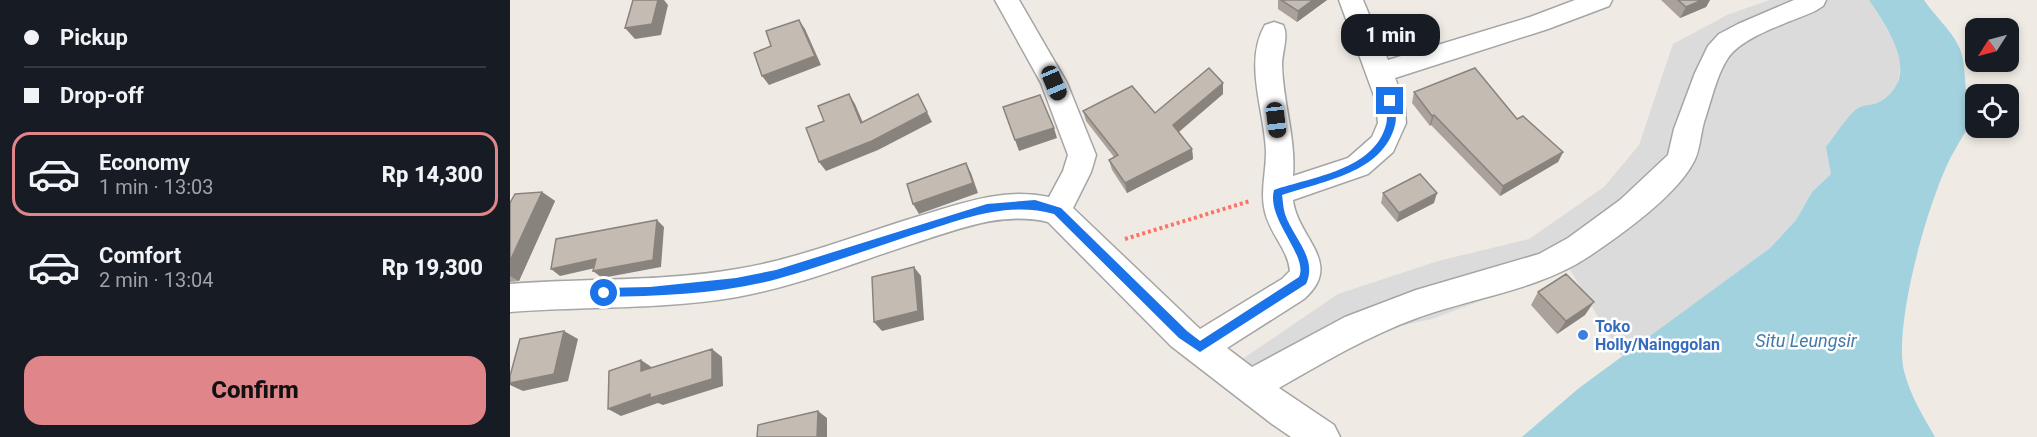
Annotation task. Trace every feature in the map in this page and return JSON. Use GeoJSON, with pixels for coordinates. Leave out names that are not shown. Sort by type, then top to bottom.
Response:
{"type":"FeatureCollection","features":[{"type":"Feature","properties":{"kind":"street"},"geometry":{"type":"LineString","coordinates":[[1007,0],[1054,83],[1082,155],[1077,172],[1057,211]]}},
{"type":"Feature","properties":{"kind":"street"},"geometry":{"type":"LineString","coordinates":[[1277,193],[1358,166],[1383,144],[1392,123],[1390,101],[1350,0]]}},
{"type":"Feature","properties":{"kind":"street"},"geometry":{"type":"LineString","coordinates":[[1379,73],[1539,23],[1600,0]]}},
{"type":"Feature","properties":{"kind":"street"},"geometry":{"type":"LineString","coordinates":[[1250,386],[1356,327],[1416,304],[1547,265],[1579,247],[1631,209],[1666,177],[1681,159],[1688,129],[1707,73],[1717,53],[1728,41],[1814,0]]}},
{"type":"Feature","properties":{"kind":"street"},"geometry":{"type":"LineString","coordinates":[[1200,347],[1302,281],[1306,273],[1304,261],[1280,214],[1277,193],[1280,152],[1268,74],[1268,50],[1274,31]]}},
{"type":"Feature","properties":{"kind":"street"},"geometry":{"type":"LineString","coordinates":[[510,298],[559,294],[650,292],[736,283],[776,274],[987,208],[1035,204],[1057,211],[1183,335],[1322,437]]}},
{"type":"Feature","properties":{"kind":"path"},"geometry":{"type":"LineString","coordinates":[[1095,248],[1277,193]]}},
{"type":"Feature","properties":{"kind":"shaded area"},"geometry":{"type":"Polygon","coordinates":[[[1769,0],[1869,0],[1897,45],[1901,67],[1896,88],[1880,102],[1857,108],[1831,174],[1812,192],[1796,220],[1770,248],[1622,357],[1569,268],[1432,319],[1348,337],[1263,380],[1238,362],[1338,294],[1438,261],[1529,239],[1604,187],[1639,145],[1673,44],[1727,15],[1769,0]]]}},
{"type":"Feature","properties":{"kind":"water","name":"Situ Leungsir"},"geometry":{"type":"Polygon","coordinates":[[[1869,0],[1924,0],[1957,43],[1964,65],[1965,133],[1952,155],[1933,200],[1915,262],[1904,323],[1902,350],[1904,371],[1913,397],[1935,437],[1522,437],[1579,388],[1770,248],[1796,220],[1812,192],[1831,174],[1826,147],[1836,133],[1855,110],[1881,101],[1893,90],[1899,78],[1898,52],[1885,24],[1869,0]]]}},
{"type":"Feature","properties":{"kind":"building"},"geometry":{"type":"Polygon","coordinates":[[[633,0],[658,0],[652,24],[625,28],[633,0]]]}},
{"type":"Feature","properties":{"kind":"building"},"geometry":{"type":"Polygon","coordinates":[[[1281,0],[1313,0],[1298,11],[1281,0]]]}},
{"type":"Feature","properties":{"kind":"building"},"geometry":{"type":"Polygon","coordinates":[[[1678,0],[1702,0],[1686,7],[1678,0]]]}},
{"type":"Feature","properties":{"kind":"building"},"geometry":{"type":"Polygon","coordinates":[[[799,20],[815,56],[762,76],[754,53],[771,46],[766,31],[799,20]]]}},
{"type":"Feature","properties":{"kind":"building"},"geometry":{"type":"Polygon","coordinates":[[[1209,68],[1223,83],[1173,125],[1192,149],[1125,183],[1109,160],[1118,155],[1083,111],[1132,86],[1155,113],[1209,68]]]}},
{"type":"Feature","properties":{"kind":"building"},"geometry":{"type":"Polygon","coordinates":[[[1475,68],[1517,119],[1523,116],[1563,152],[1503,186],[1434,115],[1432,116],[1414,92],[1475,68]]]}},
{"type":"Feature","properties":{"kind":"building"},"geometry":{"type":"Polygon","coordinates":[[[849,94],[861,123],[918,94],[927,112],[872,141],[819,162],[806,128],[824,121],[818,106],[849,94]]]}},
{"type":"Feature","properties":{"kind":"building"},"geometry":{"type":"Polygon","coordinates":[[[1040,95],[1054,128],[1015,140],[1003,107],[1040,95]]]}},
{"type":"Feature","properties":{"kind":"building"},"geometry":{"type":"Polygon","coordinates":[[[966,163],[973,183],[913,204],[907,184],[966,163]]]}},
{"type":"Feature","properties":{"kind":"building"},"geometry":{"type":"Polygon","coordinates":[[[1420,174],[1437,193],[1399,213],[1383,193],[1420,174]]]}},
{"type":"Feature","properties":{"kind":"building"},"geometry":{"type":"Polygon","coordinates":[[[542,192],[510,261],[510,203],[515,194],[542,192]]]}},
{"type":"Feature","properties":{"kind":"building"},"geometry":{"type":"Polygon","coordinates":[[[657,220],[653,260],[593,271],[596,259],[551,269],[556,239],[657,220]]]}},
{"type":"Feature","properties":{"kind":"building"},"geometry":{"type":"Polygon","coordinates":[[[914,267],[918,311],[874,322],[872,277],[914,267]]]}},
{"type":"Feature","properties":{"kind":"building"},"geometry":{"type":"Polygon","coordinates":[[[1566,274],[1594,302],[1566,321],[1538,292],[1566,274]]]}},
{"type":"Feature","properties":{"kind":"building"},"geometry":{"type":"Polygon","coordinates":[[[564,331],[554,374],[510,383],[520,339],[564,331]]]}},
{"type":"Feature","properties":{"kind":"building"},"geometry":{"type":"Polygon","coordinates":[[[712,349],[712,379],[650,398],[650,394],[608,409],[609,371],[641,360],[641,371],[712,349]]]}},
{"type":"Feature","properties":{"kind":"building"},"geometry":{"type":"Polygon","coordinates":[[[818,411],[817,437],[757,437],[758,425],[818,411]]]}},
{"type":"Feature","properties":{"kind":"place","name":"Toko Holly/Nainggolan"},"geometry":{"type":"Point","coordinates":[1583,335]}},
{"type":"Feature","properties":{"kind":"route"},"geometry":{"type":"LineString","coordinates":[[604,293],[650,292],[736,283],[776,274],[987,208],[1035,204],[1057,211],[1183,335],[1200,347],[1293,289],[1302,281],[1306,273],[1304,261],[1280,214],[1277,193],[1358,166],[1383,144],[1392,123],[1390,101]]}}]}
